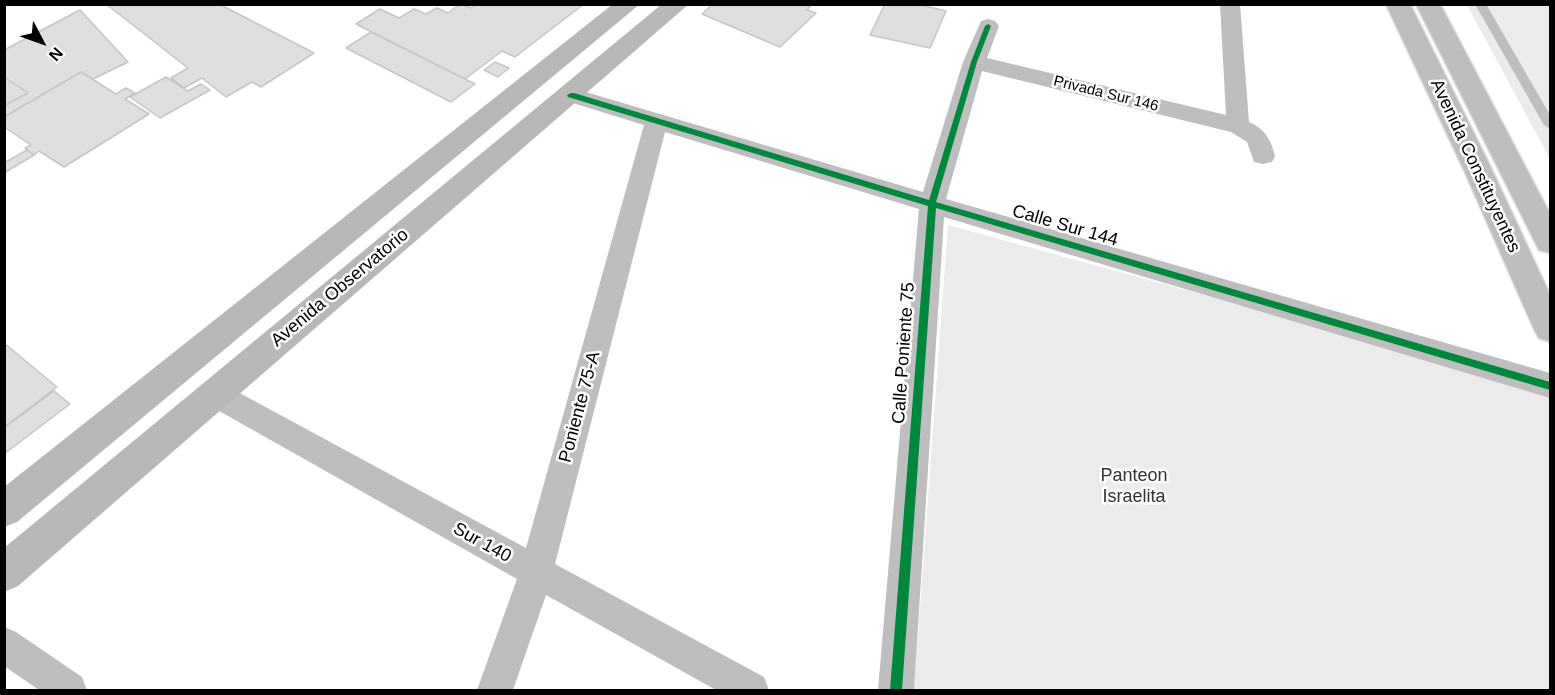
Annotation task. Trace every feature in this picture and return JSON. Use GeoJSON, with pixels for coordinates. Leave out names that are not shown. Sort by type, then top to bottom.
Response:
{"type":"FeatureCollection","features":[{"type":"Feature","properties":{"kind":"highway","name":"Avenida Constituyentes"},"geometry":{"type":"LineString","coordinates":[[1398,4],[1551,329]]}},
{"type":"Feature","properties":{"kind":"highway","name":"Avenida Constituyentes"},"geometry":{"type":"LineString","coordinates":[[1428,4],[1551,242]]}},
{"type":"Feature","properties":{"kind":"main road","name":"Avenida Observatorio"},"geometry":{"type":"LineString","coordinates":[[4,510],[628,4]]}},
{"type":"Feature","properties":{"kind":"main road","name":"Avenida Observatorio"},"geometry":{"type":"LineString","coordinates":[[4,573],[677,4]]}},
{"type":"Feature","properties":{"kind":"street"},"geometry":{"type":"LineString","coordinates":[[1230,4],[1238,126],[1255,133],[1260,141],[1263,156]]}},
{"type":"Feature","properties":{"kind":"street","name":"Calle Poniente 75"},"geometry":{"type":"LineString","coordinates":[[896,690],[932,204],[974,62],[988,26]]}},
{"type":"Feature","properties":{"kind":"street","name":"Privada Sur 146"},"geometry":{"type":"LineString","coordinates":[[974,62],[1238,126]]}},
{"type":"Feature","properties":{"kind":"street","name":"Calle Sur 144"},"geometry":{"type":"LineString","coordinates":[[571,95],[1551,386]]}},
{"type":"Feature","properties":{"kind":"street","name":"Poniente 75-A"},"geometry":{"type":"LineString","coordinates":[[495,690],[536,573],[656,122]]}},
{"type":"Feature","properties":{"kind":"street","name":"Sur 140"},"geometry":{"type":"LineString","coordinates":[[215,394],[751,690]]}},
{"type":"Feature","properties":{"kind":"street"},"geometry":{"type":"LineString","coordinates":[[4,644],[69,690]]}},
{"type":"Feature","properties":{"kind":"lane"},"geometry":{"type":"LineString","coordinates":[[1480,4],[1551,125]]}},
{"type":"Feature","properties":{"kind":"green space"},"geometry":{"type":"Polygon","coordinates":[[[1467,5],[1550,5],[1550,159],[1467,5]]]}},
{"type":"Feature","properties":{"kind":"green space","name":"Panteon Israelita"},"geometry":{"type":"Polygon","coordinates":[[[948,225],[1550,390],[1550,690],[914,690],[948,225]]]}},
{"type":"Feature","properties":{"kind":"building"},"geometry":{"type":"Polygon","coordinates":[[[106,4],[219,4],[314,53],[261,87],[252,82],[226,97],[202,78],[184,88],[171,78],[188,68],[106,4]]]}},
{"type":"Feature","properties":{"kind":"building"},"geometry":{"type":"Polygon","coordinates":[[[460,4],[471,8],[476,4],[584,4],[515,57],[502,51],[465,79],[356,24],[380,9],[399,18],[414,9],[426,14],[437,8],[448,13],[460,4]]]}},
{"type":"Feature","properties":{"kind":"building"},"geometry":{"type":"Polygon","coordinates":[[[713,4],[812,4],[807,10],[816,13],[780,47],[702,14],[713,4]]]}},
{"type":"Feature","properties":{"kind":"building"},"geometry":{"type":"Polygon","coordinates":[[[885,4],[917,4],[946,11],[930,48],[870,35],[885,4]]]}},
{"type":"Feature","properties":{"kind":"building"},"geometry":{"type":"Polygon","coordinates":[[[80,10],[128,62],[93,79],[81,72],[4,117],[4,106],[28,93],[4,77],[4,50],[80,10]]]}},
{"type":"Feature","properties":{"kind":"building"},"geometry":{"type":"Polygon","coordinates":[[[371,32],[475,84],[451,102],[346,48],[371,32]]]}},
{"type":"Feature","properties":{"kind":"building"},"geometry":{"type":"Polygon","coordinates":[[[495,62],[509,68],[498,77],[484,70],[495,62]]]}},
{"type":"Feature","properties":{"kind":"building"},"geometry":{"type":"Polygon","coordinates":[[[81,72],[116,94],[126,88],[135,93],[125,99],[149,114],[64,167],[39,151],[34,155],[25,148],[31,145],[4,127],[4,117],[81,72]]]}},
{"type":"Feature","properties":{"kind":"building"},"geometry":{"type":"Polygon","coordinates":[[[4,77],[28,93],[4,106],[4,77]]]}},
{"type":"Feature","properties":{"kind":"building"},"geometry":{"type":"Polygon","coordinates":[[[166,77],[188,91],[201,84],[210,90],[160,118],[130,97],[166,77]]]}},
{"type":"Feature","properties":{"kind":"building"},"geometry":{"type":"Polygon","coordinates":[[[27,150],[34,155],[4,173],[4,163],[27,150]]]}},
{"type":"Feature","properties":{"kind":"building"},"geometry":{"type":"Polygon","coordinates":[[[4,343],[57,387],[4,427],[4,343]]]}},
{"type":"Feature","properties":{"kind":"building"},"geometry":{"type":"Polygon","coordinates":[[[54,391],[70,404],[4,454],[4,428],[54,391]]]}},
{"type":"Feature","properties":{"kind":"cycle path"},"geometry":{"type":"LineString","coordinates":[[896,690],[932,204],[974,62],[988,26]]}},
{"type":"Feature","properties":{"kind":"cycle path"},"geometry":{"type":"LineString","coordinates":[[571,95],[1550,386]]}}]}
